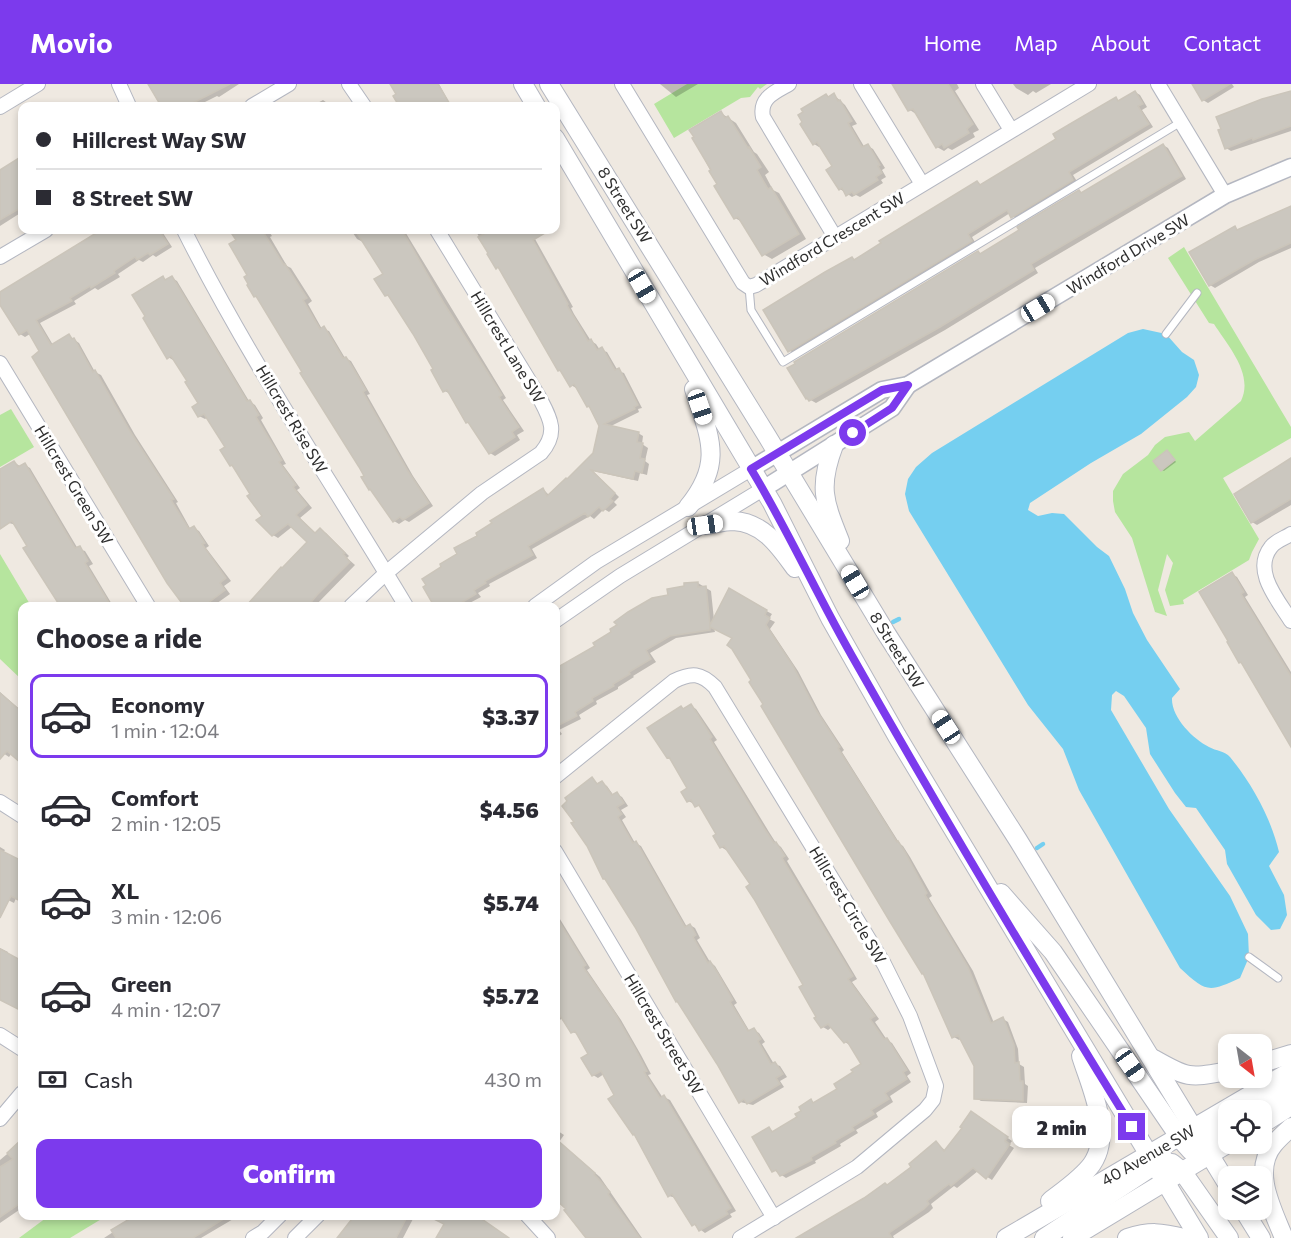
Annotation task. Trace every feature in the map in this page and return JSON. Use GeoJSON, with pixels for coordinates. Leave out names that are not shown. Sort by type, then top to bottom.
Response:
{"type":"FeatureCollection","features":[{"type":"Feature","properties":{"kind":"main road"},"geometry":{"type":"LineString","coordinates":[[523,84],[534,102]]}},
{"type":"Feature","properties":{"kind":"main road","name":"8 Street SW"},"geometry":{"type":"LineString","coordinates":[[549,84],[1151,1057],[1193,1142],[1218,1173]]}},
{"type":"Feature","properties":{"kind":"main road","name":"8 Street SW"},"geometry":{"type":"LineString","coordinates":[[560,147],[763,489],[830,618],[972,862],[1073,1029],[1165,1163],[1229,1238]]}},
{"type":"Feature","properties":{"kind":"main road"},"geometry":{"type":"LineString","coordinates":[[681,354],[706,424],[711,458],[706,482],[688,507]]}},
{"type":"Feature","properties":{"kind":"main road"},"geometry":{"type":"LineString","coordinates":[[834,445],[824,478],[824,493],[855,582]]}},
{"type":"Feature","properties":{"kind":"main road"},"geometry":{"type":"LineString","coordinates":[[705,525],[733,521],[752,525],[765,532],[798,572],[830,618]]}},
{"type":"Feature","properties":{"kind":"main road"},"geometry":{"type":"LineString","coordinates":[[972,862],[1053,952],[1193,1142],[1218,1131]]}},
{"type":"Feature","properties":{"kind":"main road"},"geometry":{"type":"LineString","coordinates":[[1004,1238],[1071,1185],[1092,1163],[1101,1141],[1098,1111],[1073,1029]]}},
{"type":"Feature","properties":{"kind":"main road"},"geometry":{"type":"LineString","coordinates":[[1272,1060],[1291,1054]]}},
{"type":"Feature","properties":{"kind":"main road"},"geometry":{"type":"LineString","coordinates":[[1151,1057],[1179,1074],[1195,1077],[1218,1073]]}},
{"type":"Feature","properties":{"kind":"main road","name":"40 Avenue SW"},"geometry":{"type":"LineString","coordinates":[[1004,1238],[1165,1163],[1291,1071]]}},
{"type":"Feature","properties":{"kind":"main road"},"geometry":{"type":"LineString","coordinates":[[1270,1100],[1291,1087]]}},
{"type":"Feature","properties":{"kind":"main road"},"geometry":{"type":"LineString","coordinates":[[1272,1118],[1291,1106]]}},
{"type":"Feature","properties":{"kind":"main road"},"geometry":{"type":"LineString","coordinates":[[1284,1238],[1265,1188],[1264,1169],[1272,1145],[1291,1127]]}},
{"type":"Feature","properties":{"kind":"main road","name":"40 Avenue SW"},"geometry":{"type":"LineString","coordinates":[[1165,1163],[1193,1142],[1218,1143]]}},
{"type":"Feature","properties":{"kind":"main road"},"geometry":{"type":"LineString","coordinates":[[1044,1238],[1165,1163]]}},
{"type":"Feature","properties":{"kind":"main road","name":"40 Avenue SW"},"geometry":{"type":"LineString","coordinates":[[1072,1238],[1165,1181],[1165,1163]]}},
{"type":"Feature","properties":{"kind":"main road"},"geometry":{"type":"LineString","coordinates":[[1165,1181],[1199,1238]]}},
{"type":"Feature","properties":{"kind":"main road"},"geometry":{"type":"LineString","coordinates":[[1250,1220],[1261,1238]]}},
{"type":"Feature","properties":{"kind":"main road"},"geometry":{"type":"LineString","coordinates":[[1127,1238],[1159,1232],[1184,1238]]}},
{"type":"Feature","properties":{"kind":"street"},"geometry":{"type":"LineString","coordinates":[[0,107],[38,84]]}},
{"type":"Feature","properties":{"kind":"street"},"geometry":{"type":"LineString","coordinates":[[119,84],[127,102]]}},
{"type":"Feature","properties":{"kind":"street"},"geometry":{"type":"LineString","coordinates":[[259,102],[289,84]]}},
{"type":"Feature","properties":{"kind":"street"},"geometry":{"type":"LineString","coordinates":[[349,84],[361,102]]}},
{"type":"Feature","properties":{"kind":"street","name":"Windford Crescent SW"},"geometry":{"type":"LineString","coordinates":[[622,84],[740,277],[749,287],[756,285],[1089,84]]}},
{"type":"Feature","properties":{"kind":"street"},"geometry":{"type":"LineString","coordinates":[[789,84],[768,97],[763,104],[763,117],[835,237]]}},
{"type":"Feature","properties":{"kind":"street"},"geometry":{"type":"LineString","coordinates":[[861,84],[922,184]]}},
{"type":"Feature","properties":{"kind":"street"},"geometry":{"type":"LineString","coordinates":[[983,84],[1011,130]]}},
{"type":"Feature","properties":{"kind":"street"},"geometry":{"type":"LineString","coordinates":[[1158,84],[1225,195]]}},
{"type":"Feature","properties":{"kind":"street","name":"Windford Drive SW"},"geometry":{"type":"LineString","coordinates":[[908,385],[1225,195],[1291,167]]}},
{"type":"Feature","properties":{"kind":"street"},"geometry":{"type":"LineString","coordinates":[[0,257],[39,234]]}},
{"type":"Feature","properties":{"kind":"street","name":"Hillcrest Rise SW"},"geometry":{"type":"LineString","coordinates":[[186,234],[205,272],[256,360],[404,602]]}},
{"type":"Feature","properties":{"kind":"street","name":"Hillcrest Lane SW"},"geometry":{"type":"LineString","coordinates":[[386,573],[482,493],[541,453],[549,444],[552,433],[550,418],[539,397],[439,234]]}},
{"type":"Feature","properties":{"kind":"street","name":"Hillcrest Green SW"},"geometry":{"type":"LineString","coordinates":[[0,363],[146,602]]}},
{"type":"Feature","properties":{"kind":"street"},"geometry":{"type":"LineString","coordinates":[[541,602],[596,562],[882,390],[908,385]]}},
{"type":"Feature","properties":{"kind":"street"},"geometry":{"type":"LineString","coordinates":[[560,618],[620,576],[892,408],[908,385]]}},
{"type":"Feature","properties":{"kind":"street"},"geometry":{"type":"LineString","coordinates":[[1291,534],[1272,545],[1265,558],[1263,569],[1291,621]]}},
{"type":"Feature","properties":{"kind":"street"},"geometry":{"type":"LineString","coordinates":[[355,602],[386,573]]}},
{"type":"Feature","properties":{"kind":"street","name":"Hillcrest Circle SW"},"geometry":{"type":"LineString","coordinates":[[560,773],[674,681],[687,674],[705,678],[715,687],[884,964],[910,1016],[936,1086],[933,1100],[913,1121],[857,1167],[740,1238]]}},
{"type":"Feature","properties":{"kind":"street"},"geometry":{"type":"LineString","coordinates":[[2,803],[18,809]]}},
{"type":"Feature","properties":{"kind":"street"},"geometry":{"type":"LineString","coordinates":[[2,803],[18,813]]}},
{"type":"Feature","properties":{"kind":"street","name":"Hillcrest Street SW"},"geometry":{"type":"LineString","coordinates":[[560,859],[774,1218]]}},
{"type":"Feature","properties":{"kind":"street"},"geometry":{"type":"LineString","coordinates":[[0,1035],[18,1046]]}},
{"type":"Feature","properties":{"kind":"street"},"geometry":{"type":"LineString","coordinates":[[0,1119],[18,1098]]}},
{"type":"Feature","properties":{"kind":"street"},"geometry":{"type":"LineString","coordinates":[[253,1238],[275,1220]]}},
{"type":"Feature","properties":{"kind":"street"},"geometry":{"type":"LineString","coordinates":[[295,1238],[313,1220]]}},
{"type":"Feature","properties":{"kind":"street"},"geometry":{"type":"LineString","coordinates":[[532,1220],[548,1238]]}},
{"type":"Feature","properties":{"kind":"lane"},"geometry":{"type":"LineString","coordinates":[[749,287],[751,310],[783,362],[1181,122]]}},
{"type":"Feature","properties":{"kind":"lane"},"geometry":{"type":"LineString","coordinates":[[1166,334],[1197,293]]}},
{"type":"Feature","properties":{"kind":"lane"},"geometry":{"type":"LineString","coordinates":[[1249,957],[1278,978]]}},
{"type":"Feature","properties":{"kind":"green space"},"geometry":{"type":"Polygon","coordinates":[[[687,84],[767,84],[760,89],[758,87],[750,97],[741,98],[674,138],[654,104],[687,84]]]}},
{"type":"Feature","properties":{"kind":"green space"},"geometry":{"type":"Polygon","coordinates":[[[1184,247],[1291,427],[1291,438],[1223,478],[1259,539],[1249,560],[1183,600],[1184,604],[1170,606],[1165,590],[1173,563],[1167,554],[1158,590],[1167,616],[1155,612],[1132,538],[1115,512],[1113,491],[1123,474],[1148,455],[1165,437],[1189,432],[1195,441],[1241,401],[1244,391],[1242,371],[1238,361],[1214,324],[1209,323],[1168,258],[1184,247]]]}},
{"type":"Feature","properties":{"kind":"green space"},"geometry":{"type":"Polygon","coordinates":[[[11,409],[34,447],[0,467],[0,415],[11,409]]]}},
{"type":"Feature","properties":{"kind":"green space"},"geometry":{"type":"Polygon","coordinates":[[[0,554],[29,602],[18,602],[18,676],[0,659],[0,554]]]}},
{"type":"Feature","properties":{"kind":"green space"},"geometry":{"type":"Polygon","coordinates":[[[43,1220],[100,1220],[70,1238],[19,1238],[43,1220]]]}},
{"type":"Feature","properties":{"kind":"water"},"geometry":{"type":"Polygon","coordinates":[[[1143,329],[1166,334],[1182,352],[1194,360],[1199,375],[1196,387],[1141,434],[1030,503],[1028,510],[1038,516],[1052,513],[1064,514],[1109,556],[1147,640],[1180,689],[1172,698],[1179,720],[1203,743],[1230,757],[1253,790],[1276,839],[1279,852],[1269,866],[1284,895],[1287,915],[1280,929],[1271,930],[1256,915],[1227,864],[1225,850],[1196,808],[1186,807],[1175,793],[1150,754],[1146,728],[1124,696],[1116,691],[1112,695],[1111,710],[1169,809],[1230,896],[1248,934],[1249,957],[1240,978],[1214,988],[1202,986],[1180,968],[1079,790],[1063,749],[1028,705],[909,511],[905,494],[908,479],[916,467],[932,453],[1128,333],[1143,329]]]}},
{"type":"Feature","properties":{"kind":"building"},"geometry":{"type":"Polygon","coordinates":[[[148,84],[230,84],[195,102],[159,102],[148,84]]]}},
{"type":"Feature","properties":{"kind":"building"},"geometry":{"type":"Polygon","coordinates":[[[390,84],[438,84],[449,102],[397,102],[393,96],[396,94],[390,84]]]}},
{"type":"Feature","properties":{"kind":"building"},"geometry":{"type":"Polygon","coordinates":[[[892,84],[948,84],[973,124],[967,129],[969,133],[944,148],[942,144],[936,148],[913,109],[908,111],[892,84]]]}},
{"type":"Feature","properties":{"kind":"building"},"geometry":{"type":"Polygon","coordinates":[[[1192,84],[1230,84],[1202,101],[1192,84]]]}},
{"type":"Feature","properties":{"kind":"building"},"geometry":{"type":"Polygon","coordinates":[[[1135,91],[1143,104],[1138,106],[1149,124],[1069,172],[1073,180],[1011,218],[1007,210],[968,234],[972,241],[788,352],[763,310],[852,257],[854,260],[881,243],[879,241],[977,181],[980,185],[1056,139],[1053,134],[1116,97],[1118,101],[1135,91]]]}},
{"type":"Feature","properties":{"kind":"building"},"geometry":{"type":"Polygon","coordinates":[[[1291,91],[1291,126],[1225,149],[1216,117],[1262,99],[1291,91]]]}},
{"type":"Feature","properties":{"kind":"building"},"geometry":{"type":"Polygon","coordinates":[[[834,93],[852,121],[848,123],[862,147],[868,144],[882,173],[876,177],[878,180],[854,195],[852,192],[846,196],[842,188],[839,190],[826,170],[832,166],[817,142],[813,145],[800,124],[802,122],[798,115],[803,112],[801,109],[826,94],[828,97],[834,93]]]}},
{"type":"Feature","properties":{"kind":"building"},"geometry":{"type":"Polygon","coordinates":[[[721,111],[725,118],[728,116],[749,147],[761,167],[757,170],[768,189],[771,187],[799,234],[762,256],[738,217],[734,219],[714,186],[717,184],[709,171],[711,170],[689,130],[721,111]]]}},
{"type":"Feature","properties":{"kind":"building"},"geometry":{"type":"Polygon","coordinates":[[[1163,144],[1182,176],[1031,264],[1034,270],[940,327],[809,401],[806,399],[787,368],[795,364],[794,362],[978,251],[980,254],[1019,230],[1017,227],[1079,190],[1081,193],[1163,144]]]}},
{"type":"Feature","properties":{"kind":"building"},"geometry":{"type":"Polygon","coordinates":[[[18,159],[18,209],[0,220],[0,170],[18,159]]]}},
{"type":"Feature","properties":{"kind":"building"},"geometry":{"type":"Polygon","coordinates":[[[1291,206],[1291,243],[1254,260],[1209,286],[1189,252],[1235,226],[1237,230],[1291,206]]]}},
{"type":"Feature","properties":{"kind":"building"},"geometry":{"type":"Polygon","coordinates":[[[94,234],[162,234],[168,244],[150,255],[148,253],[137,260],[135,257],[114,271],[115,273],[70,298],[72,301],[36,320],[51,345],[69,334],[72,339],[74,338],[174,499],[171,500],[189,529],[194,526],[205,543],[202,544],[226,578],[220,583],[225,590],[209,602],[181,602],[167,583],[32,357],[39,351],[27,330],[19,335],[0,305],[0,292],[94,234]]]}},
{"type":"Feature","properties":{"kind":"building"},"geometry":{"type":"Polygon","coordinates":[[[232,234],[265,234],[307,298],[303,300],[320,329],[324,326],[343,358],[346,357],[366,390],[363,392],[429,503],[403,520],[400,517],[393,522],[369,490],[361,477],[364,476],[359,467],[300,373],[302,372],[256,296],[254,297],[247,285],[244,277],[247,275],[229,244],[236,240],[232,234]]]}},
{"type":"Feature","properties":{"kind":"building"},"geometry":{"type":"Polygon","coordinates":[[[358,234],[404,234],[445,305],[502,395],[499,397],[519,427],[512,432],[515,437],[489,454],[468,422],[466,423],[447,390],[443,392],[413,334],[388,295],[385,296],[374,279],[383,274],[358,234]]]}},
{"type":"Feature","properties":{"kind":"building"},"geometry":{"type":"Polygon","coordinates":[[[484,234],[543,234],[533,240],[569,309],[588,341],[591,339],[597,350],[602,347],[615,370],[619,368],[638,405],[634,407],[635,409],[604,424],[639,432],[637,442],[643,443],[640,458],[645,459],[642,473],[635,471],[633,479],[591,470],[615,493],[610,499],[613,501],[603,511],[599,507],[588,517],[585,513],[528,546],[533,555],[485,581],[486,583],[474,590],[476,594],[463,602],[432,602],[423,587],[426,585],[422,579],[457,554],[454,548],[477,536],[476,533],[492,523],[490,521],[543,488],[547,496],[567,479],[593,453],[599,426],[574,384],[570,387],[560,370],[558,371],[478,237],[484,234]]]}},
{"type":"Feature","properties":{"kind":"building"},"geometry":{"type":"Polygon","coordinates":[[[163,276],[165,280],[172,276],[247,401],[250,400],[259,415],[256,417],[282,460],[279,462],[296,485],[293,487],[307,505],[296,515],[315,533],[320,528],[345,553],[343,554],[350,562],[311,602],[250,602],[307,542],[288,524],[272,536],[256,520],[262,516],[247,496],[250,494],[232,465],[230,466],[220,450],[225,447],[204,414],[198,417],[192,407],[198,403],[185,382],[187,381],[171,356],[167,359],[132,295],[163,276]]]}},
{"type":"Feature","properties":{"kind":"building"},"geometry":{"type":"Polygon","coordinates":[[[1167,450],[1175,460],[1161,471],[1153,461],[1167,450]]]}},
{"type":"Feature","properties":{"kind":"building"},"geometry":{"type":"Polygon","coordinates":[[[1291,458],[1291,499],[1251,523],[1234,494],[1291,458]]]}},
{"type":"Feature","properties":{"kind":"building"},"geometry":{"type":"Polygon","coordinates":[[[14,461],[18,467],[25,463],[75,548],[80,546],[88,561],[85,563],[109,602],[57,602],[23,548],[27,546],[12,521],[0,529],[0,469],[14,461]]]}},
{"type":"Feature","properties":{"kind":"building"},"geometry":{"type":"Polygon","coordinates":[[[1232,572],[1244,592],[1241,594],[1291,676],[1291,747],[1241,662],[1239,663],[1199,592],[1232,572]]]}},
{"type":"Feature","properties":{"kind":"building"},"geometry":{"type":"Polygon","coordinates":[[[698,582],[698,587],[706,586],[710,625],[729,588],[767,610],[765,615],[770,618],[766,625],[793,666],[816,710],[840,747],[838,748],[905,852],[927,893],[925,895],[968,967],[991,1023],[1003,1017],[1014,1045],[1015,1063],[1019,1062],[1020,1081],[1023,1081],[1023,1101],[974,1099],[974,1066],[958,1035],[952,1038],[923,973],[761,706],[763,704],[749,682],[751,680],[732,649],[727,645],[732,638],[710,627],[710,630],[670,636],[646,650],[651,659],[629,672],[630,674],[613,684],[614,686],[592,698],[593,701],[575,712],[577,716],[560,724],[560,666],[595,646],[593,643],[611,632],[610,629],[617,625],[614,622],[628,612],[652,598],[668,595],[667,589],[684,586],[684,583],[698,582]]]}},
{"type":"Feature","properties":{"kind":"building"},"geometry":{"type":"Polygon","coordinates":[[[0,693],[18,709],[18,761],[7,751],[0,759],[0,693]]]}},
{"type":"Feature","properties":{"kind":"building"},"geometry":{"type":"Polygon","coordinates":[[[691,704],[764,828],[785,856],[782,858],[853,976],[848,979],[875,1016],[870,1019],[884,1039],[887,1038],[907,1070],[903,1072],[907,1079],[885,1093],[889,1099],[871,1110],[874,1114],[852,1127],[854,1130],[835,1141],[836,1143],[811,1157],[812,1160],[780,1176],[776,1170],[772,1172],[752,1137],[769,1127],[772,1132],[797,1117],[795,1114],[801,1111],[799,1107],[811,1099],[813,1103],[837,1089],[834,1084],[861,1064],[847,1041],[844,1043],[828,1024],[821,1028],[814,1018],[816,1017],[799,987],[803,985],[746,887],[750,884],[724,846],[720,848],[713,836],[716,834],[699,805],[695,807],[691,800],[687,802],[681,792],[687,788],[669,757],[667,758],[647,728],[681,706],[683,709],[691,704]]]}},
{"type":"Feature","properties":{"kind":"building"},"geometry":{"type":"Polygon","coordinates":[[[592,777],[597,784],[602,781],[612,795],[617,792],[624,803],[617,807],[622,814],[618,817],[633,843],[636,841],[685,927],[690,924],[696,935],[693,937],[708,963],[710,961],[717,972],[733,1000],[730,1002],[748,1031],[754,1028],[761,1039],[758,1041],[771,1064],[775,1062],[783,1074],[776,1078],[780,1084],[747,1104],[744,1099],[739,1103],[717,1064],[676,1002],[635,927],[603,879],[587,846],[571,823],[574,822],[562,806],[567,801],[565,798],[592,777]]]}},
{"type":"Feature","properties":{"kind":"building"},"geometry":{"type":"Polygon","coordinates":[[[0,850],[18,859],[18,900],[11,896],[0,918],[0,850]]]}},
{"type":"Feature","properties":{"kind":"building"},"geometry":{"type":"Polygon","coordinates":[[[560,923],[586,965],[583,967],[616,1015],[636,1050],[647,1071],[644,1072],[660,1098],[664,1095],[731,1208],[726,1211],[728,1214],[699,1231],[695,1224],[692,1226],[672,1194],[668,1197],[634,1134],[608,1099],[614,1095],[601,1071],[592,1076],[581,1058],[588,1054],[575,1031],[571,1033],[560,1016],[560,923]]]}},
{"type":"Feature","properties":{"kind":"building"},"geometry":{"type":"Polygon","coordinates":[[[0,949],[18,959],[18,1009],[0,1000],[0,949]]]}},
{"type":"Feature","properties":{"kind":"building"},"geometry":{"type":"Polygon","coordinates":[[[971,1111],[1008,1137],[1005,1141],[1010,1144],[986,1179],[973,1168],[951,1186],[949,1184],[927,1201],[929,1204],[924,1209],[889,1233],[892,1238],[796,1238],[885,1183],[887,1185],[911,1167],[909,1164],[936,1141],[944,1151],[962,1128],[960,1127],[971,1111]]]}},
{"type":"Feature","properties":{"kind":"building"},"geometry":{"type":"Polygon","coordinates":[[[560,1142],[595,1173],[640,1238],[586,1238],[564,1210],[566,1209],[560,1204],[560,1142]]]}},
{"type":"Feature","properties":{"kind":"building"},"geometry":{"type":"Polygon","coordinates":[[[18,1143],[18,1205],[0,1217],[0,1167],[13,1159],[7,1153],[18,1143]]]}},
{"type":"Feature","properties":{"kind":"building"},"geometry":{"type":"Polygon","coordinates":[[[128,1220],[222,1220],[193,1238],[116,1238],[111,1230],[128,1220]]]}},
{"type":"Feature","properties":{"kind":"building"},"geometry":{"type":"Polygon","coordinates":[[[351,1220],[405,1220],[396,1238],[337,1238],[351,1220]]]}},
{"type":"Feature","properties":{"kind":"building"},"geometry":{"type":"Polygon","coordinates":[[[436,1220],[483,1220],[509,1238],[436,1238],[444,1224],[436,1220]]]}},
{"type":"Feature","properties":{"kind":"waterway"},"geometry":{"type":"LineString","coordinates":[[893,622],[899,619]]}},
{"type":"Feature","properties":{"kind":"waterway"},"geometry":{"type":"LineString","coordinates":[[1037,848],[1043,844]]}},
{"type":"Feature","properties":{"kind":"route"},"geometry":{"type":"LineString","coordinates":[[853,433],[892,408],[908,385],[882,390],[751,469],[772,503],[830,618],[897,736],[1132,1127]]}}]}
